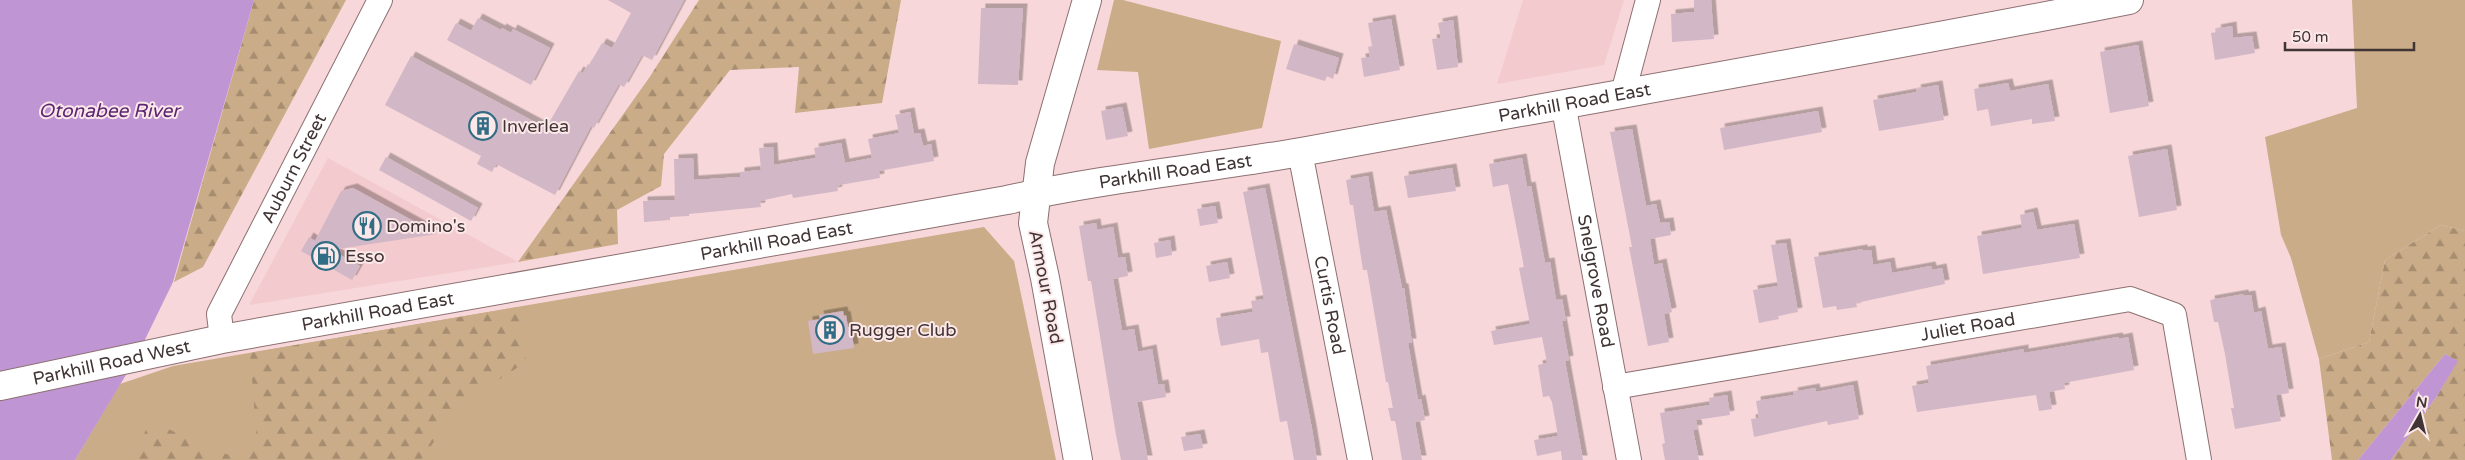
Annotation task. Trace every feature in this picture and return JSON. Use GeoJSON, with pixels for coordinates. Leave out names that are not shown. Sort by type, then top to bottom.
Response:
{"type":"FeatureCollection","features":[{"type":"Feature","properties":{"kind":"main road","name":"Armour Road"},"geometry":{"type":"LineString","coordinates":[[1078,460],[1045,278],[1032,222],[1040,163],[1087,0]]}},
{"type":"Feature","properties":{"kind":"main road","name":"Parkhill Road East"},"geometry":{"type":"LineString","coordinates":[[222,339],[1035,194],[1300,152],[1904,44],[2129,0]]}},
{"type":"Feature","properties":{"kind":"main road","name":"Parkhill Road West"},"geometry":{"type":"LineString","coordinates":[[0,386],[222,339]]}},
{"type":"Feature","properties":{"kind":"street","name":"Auburn Street"},"geometry":{"type":"LineString","coordinates":[[222,339],[219,314],[380,0]]}},
{"type":"Feature","properties":{"kind":"street"},"geometry":{"type":"LineString","coordinates":[[1623,93],[1648,0]]}},
{"type":"Feature","properties":{"kind":"street","name":"Snelgrove Road"},"geometry":{"type":"LineString","coordinates":[[1564,104],[1614,387],[1629,460]]}},
{"type":"Feature","properties":{"kind":"street","name":"Curtis Road"},"geometry":{"type":"LineString","coordinates":[[1300,152],[1360,460]]}},
{"type":"Feature","properties":{"kind":"street","name":"Juliet Road"},"geometry":{"type":"LineString","coordinates":[[1614,387],[2130,299],[2174,315],[2200,460]]}},
{"type":"Feature","properties":{"kind":"shaded area"},"geometry":{"type":"Polygon","coordinates":[[[1523,0],[1624,0],[1604,65],[1497,84],[1523,0]]]}},
{"type":"Feature","properties":{"kind":"shaded area"},"geometry":{"type":"Polygon","coordinates":[[[328,158],[518,262],[249,305],[328,158]]]}},
{"type":"Feature","properties":{"kind":"green space"},"geometry":{"type":"Polygon","coordinates":[[[254,0],[346,0],[203,267],[174,282],[254,0]]]}},
{"type":"Feature","properties":{"kind":"green space"},"geometry":{"type":"Polygon","coordinates":[[[699,0],[901,0],[882,103],[795,113],[799,67],[730,70],[664,154],[661,186],[617,210],[618,244],[518,262],[649,78],[699,0]]]}},
{"type":"Feature","properties":{"kind":"green space"},"geometry":{"type":"Polygon","coordinates":[[[1114,0],[1123,0],[1281,41],[1262,128],[1149,149],[1138,72],[1097,70],[1114,0]]]}},
{"type":"Feature","properties":{"kind":"green space"},"geometry":{"type":"Polygon","coordinates":[[[2352,0],[2465,0],[2465,231],[2441,225],[2385,260],[2369,342],[2319,359],[2291,258],[2281,235],[2265,137],[2357,108],[2352,0]]]}},
{"type":"Feature","properties":{"kind":"green space"},"geometry":{"type":"Polygon","coordinates":[[[2441,225],[2465,231],[2465,460],[2391,460],[2437,396],[2457,361],[2445,354],[2358,460],[2332,460],[2319,359],[2369,342],[2385,260],[2441,225]]]}},
{"type":"Feature","properties":{"kind":"green space"},"geometry":{"type":"Polygon","coordinates":[[[984,227],[1014,261],[1056,460],[75,460],[120,384],[173,366],[984,227]]]}},
{"type":"Feature","properties":{"kind":"green space"},"geometry":{"type":"Polygon","coordinates":[[[518,307],[526,362],[460,405],[421,460],[131,460],[151,420],[204,447],[236,457],[257,444],[250,353],[518,307]]]}},
{"type":"Feature","properties":{"kind":"water","name":"Otonabee River"},"geometry":{"type":"Polygon","coordinates":[[[0,0],[254,0],[173,282],[136,358],[75,460],[0,460],[0,0]]]}},
{"type":"Feature","properties":{"kind":"water"},"geometry":{"type":"Polygon","coordinates":[[[2445,354],[2458,361],[2437,396],[2391,460],[2358,460],[2445,354]]]}},
{"type":"Feature","properties":{"kind":"building","name":"Inverlea"},"geometry":{"type":"Polygon","coordinates":[[[608,0],[684,0],[652,60],[642,55],[624,87],[619,84],[594,128],[591,126],[555,195],[496,164],[492,172],[477,164],[481,156],[385,105],[411,56],[546,128],[579,71],[583,73],[602,43],[612,48],[631,13],[608,0]]]}},
{"type":"Feature","properties":{"kind":"building"},"geometry":{"type":"Polygon","coordinates":[[[1694,0],[1711,0],[1714,39],[1672,42],[1671,14],[1694,12],[1694,0]]]}},
{"type":"Feature","properties":{"kind":"building"},"geometry":{"type":"Polygon","coordinates":[[[981,8],[1023,8],[1018,85],[978,84],[981,8]]]}},
{"type":"Feature","properties":{"kind":"building"},"geometry":{"type":"Polygon","coordinates":[[[478,18],[501,30],[502,28],[511,33],[513,29],[550,48],[531,85],[447,40],[456,23],[471,31],[478,18]]]}},
{"type":"Feature","properties":{"kind":"building"},"geometry":{"type":"Polygon","coordinates":[[[1391,19],[1400,70],[1364,77],[1361,58],[1370,57],[1368,47],[1372,46],[1368,23],[1391,19]]]}},
{"type":"Feature","properties":{"kind":"building"},"geometry":{"type":"Polygon","coordinates":[[[1453,20],[1458,67],[1437,70],[1432,39],[1441,38],[1438,23],[1453,20]]]}},
{"type":"Feature","properties":{"kind":"building"},"geometry":{"type":"Polygon","coordinates":[[[2232,26],[2233,38],[2252,36],[2255,53],[2215,60],[2211,33],[2217,32],[2216,29],[2232,26]]]}},
{"type":"Feature","properties":{"kind":"building"},"geometry":{"type":"Polygon","coordinates":[[[1294,44],[1339,58],[1333,79],[1327,76],[1325,81],[1286,69],[1294,44]]]}},
{"type":"Feature","properties":{"kind":"building"},"geometry":{"type":"Polygon","coordinates":[[[2138,45],[2149,106],[2110,113],[2100,52],[2138,45]]]}},
{"type":"Feature","properties":{"kind":"building"},"geometry":{"type":"Polygon","coordinates":[[[2008,83],[2010,91],[2048,84],[2055,121],[2032,124],[2032,119],[1991,126],[1988,109],[1977,111],[1974,89],[2008,83]]]}},
{"type":"Feature","properties":{"kind":"building"},"geometry":{"type":"Polygon","coordinates":[[[1938,85],[1944,120],[1879,131],[1873,100],[1917,92],[1916,89],[1938,85]]]}},
{"type":"Feature","properties":{"kind":"building"},"geometry":{"type":"Polygon","coordinates":[[[1122,107],[1128,136],[1106,140],[1101,111],[1122,107]]]}},
{"type":"Feature","properties":{"kind":"building"},"geometry":{"type":"Polygon","coordinates":[[[1818,111],[1822,132],[1724,150],[1720,128],[1818,111]]]}},
{"type":"Feature","properties":{"kind":"building"},"geometry":{"type":"Polygon","coordinates":[[[910,112],[914,134],[920,133],[923,146],[931,144],[934,161],[879,171],[880,178],[840,185],[837,186],[838,191],[793,198],[792,194],[760,201],[761,207],[689,214],[689,216],[670,217],[670,220],[644,222],[643,201],[675,200],[674,159],[693,158],[694,180],[740,177],[740,172],[761,170],[759,148],[773,147],[774,165],[816,158],[814,148],[841,143],[845,163],[872,158],[868,139],[899,133],[895,115],[910,112]]]}},
{"type":"Feature","properties":{"kind":"building"},"geometry":{"type":"Polygon","coordinates":[[[1632,129],[1646,206],[1656,204],[1660,223],[1669,222],[1671,235],[1650,239],[1654,265],[1662,263],[1672,312],[1664,314],[1669,342],[1648,346],[1629,247],[1632,247],[1610,132],[1632,129]]]}},
{"type":"Feature","properties":{"kind":"building"},"geometry":{"type":"Polygon","coordinates":[[[2167,149],[2177,210],[2139,217],[2128,156],[2167,149]]]}},
{"type":"Feature","properties":{"kind":"building"},"geometry":{"type":"Polygon","coordinates":[[[386,157],[478,208],[471,221],[379,170],[386,157]]]}},
{"type":"Feature","properties":{"kind":"building"},"geometry":{"type":"Polygon","coordinates":[[[1522,158],[1527,187],[1531,186],[1545,263],[1550,262],[1556,300],[1562,299],[1566,321],[1562,321],[1569,360],[1565,361],[1583,460],[1562,460],[1561,451],[1537,456],[1534,440],[1558,436],[1552,402],[1549,396],[1543,397],[1538,365],[1547,363],[1542,337],[1494,345],[1491,331],[1530,324],[1519,268],[1524,267],[1508,184],[1493,187],[1489,164],[1522,158]]]}},
{"type":"Feature","properties":{"kind":"building"},"geometry":{"type":"Polygon","coordinates":[[[1452,168],[1456,191],[1408,198],[1404,176],[1452,168]]]}},
{"type":"Feature","properties":{"kind":"building"},"geometry":{"type":"Polygon","coordinates":[[[1368,176],[1374,212],[1386,210],[1402,288],[1404,288],[1412,343],[1408,343],[1418,400],[1421,399],[1425,420],[1415,422],[1422,460],[1402,460],[1395,421],[1391,421],[1388,408],[1393,408],[1388,382],[1386,382],[1367,270],[1363,270],[1353,205],[1350,205],[1346,180],[1368,176]]]}},
{"type":"Feature","properties":{"kind":"building"},"geometry":{"type":"Polygon","coordinates":[[[353,188],[437,234],[331,250],[360,266],[352,280],[301,251],[309,237],[315,241],[341,191],[353,188]]]}},
{"type":"Feature","properties":{"kind":"building"},"geometry":{"type":"Polygon","coordinates":[[[1265,188],[1317,460],[1294,460],[1287,421],[1280,422],[1268,352],[1261,353],[1259,339],[1221,346],[1218,332],[1216,318],[1253,312],[1251,301],[1264,299],[1243,192],[1265,188]]]}},
{"type":"Feature","properties":{"kind":"building"},"geometry":{"type":"Polygon","coordinates":[[[1215,206],[1218,223],[1200,226],[1197,209],[1215,206]]]}},
{"type":"Feature","properties":{"kind":"building"},"geometry":{"type":"Polygon","coordinates":[[[2033,212],[2037,230],[2074,224],[2080,258],[1983,274],[1977,236],[2022,228],[2020,215],[2033,212]]]}},
{"type":"Feature","properties":{"kind":"building"},"geometry":{"type":"Polygon","coordinates":[[[1096,223],[1097,230],[1113,227],[1118,258],[1125,257],[1128,276],[1113,279],[1122,331],[1134,329],[1138,352],[1152,349],[1158,385],[1164,384],[1166,397],[1137,402],[1148,460],[1121,460],[1091,281],[1088,281],[1079,226],[1096,223]]]}},
{"type":"Feature","properties":{"kind":"building"},"geometry":{"type":"Polygon","coordinates":[[[1170,240],[1172,255],[1156,258],[1154,243],[1170,240]]]}},
{"type":"Feature","properties":{"kind":"building"},"geometry":{"type":"Polygon","coordinates":[[[1786,243],[1798,312],[1778,316],[1779,319],[1759,323],[1753,290],[1778,286],[1771,245],[1786,243]]]}},
{"type":"Feature","properties":{"kind":"building"},"geometry":{"type":"Polygon","coordinates":[[[1863,249],[1863,251],[1871,250],[1873,265],[1890,262],[1892,273],[1931,266],[1932,270],[1942,268],[1945,284],[1856,303],[1857,307],[1837,310],[1836,306],[1823,308],[1814,257],[1863,249]]]}},
{"type":"Feature","properties":{"kind":"building"},"geometry":{"type":"Polygon","coordinates":[[[1227,262],[1230,278],[1209,282],[1206,266],[1227,262]]]}},
{"type":"Feature","properties":{"kind":"building"},"geometry":{"type":"Polygon","coordinates":[[[2244,294],[2244,296],[2251,295],[2254,313],[2261,311],[2268,349],[2281,347],[2289,393],[2276,395],[2281,421],[2235,429],[2231,408],[2234,408],[2225,354],[2218,322],[2214,322],[2210,300],[2244,294]]]}},
{"type":"Feature","properties":{"kind":"building","name":"Rugger Club"},"geometry":{"type":"Polygon","coordinates":[[[843,311],[844,316],[846,315],[848,327],[851,327],[854,348],[813,354],[808,321],[820,319],[819,315],[843,311]]]}},
{"type":"Feature","properties":{"kind":"building"},"geometry":{"type":"Polygon","coordinates":[[[2118,337],[2119,339],[2128,337],[2134,370],[2064,383],[2065,389],[2049,392],[2052,409],[2039,411],[2036,395],[1917,412],[1912,386],[1929,383],[1926,366],[2024,349],[2024,353],[2118,337]]]}},
{"type":"Feature","properties":{"kind":"building"},"geometry":{"type":"Polygon","coordinates":[[[1853,385],[1859,419],[1828,425],[1827,421],[1754,437],[1751,419],[1759,418],[1756,401],[1794,395],[1793,392],[1815,388],[1816,392],[1853,385]]]}},
{"type":"Feature","properties":{"kind":"building"},"geometry":{"type":"Polygon","coordinates":[[[1727,395],[1730,415],[1696,420],[1698,429],[1693,430],[1699,460],[1665,460],[1662,444],[1665,443],[1660,413],[1710,405],[1709,398],[1727,395]]]}},
{"type":"Feature","properties":{"kind":"building"},"geometry":{"type":"Polygon","coordinates":[[[1200,434],[1203,448],[1184,451],[1181,437],[1200,434]]]}},
{"type":"Feature","properties":{"kind":"place","name":"Inverlea"},"geometry":{"type":"Point","coordinates":[483,126]}},
{"type":"Feature","properties":{"kind":"place","name":"Domino's"},"geometry":{"type":"Point","coordinates":[367,226]}},
{"type":"Feature","properties":{"kind":"place","name":"Esso"},"geometry":{"type":"Point","coordinates":[326,256]}},
{"type":"Feature","properties":{"kind":"place","name":"Rugger Club"},"geometry":{"type":"Point","coordinates":[830,330]}}]}
